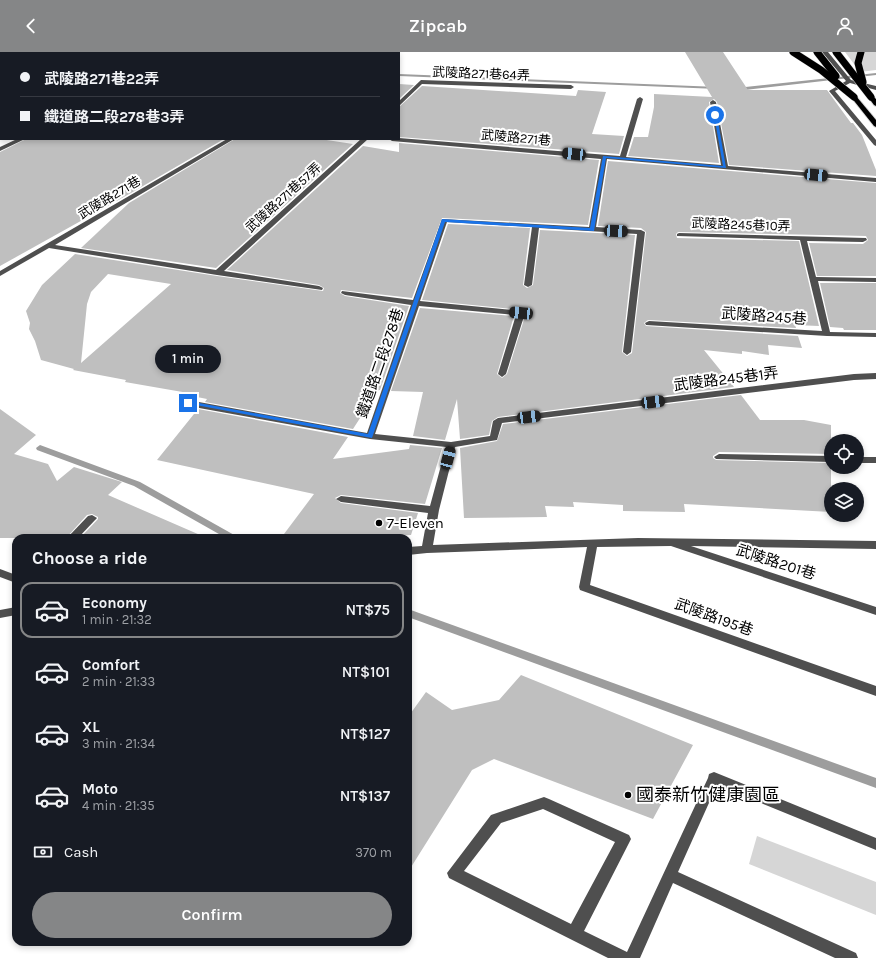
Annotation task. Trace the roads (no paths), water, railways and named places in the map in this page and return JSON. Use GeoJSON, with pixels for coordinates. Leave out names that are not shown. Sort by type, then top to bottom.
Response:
{"type":"FeatureCollection","features":[{"type":"Feature","properties":{"kind":"highway"},"geometry":{"type":"LineString","coordinates":[[793,52],[821,70],[854,97]]}},
{"type":"Feature","properties":{"kind":"highway"},"geometry":{"type":"LineString","coordinates":[[817,52],[876,125]]}},
{"type":"Feature","properties":{"kind":"highway"},"geometry":{"type":"LineString","coordinates":[[836,52],[876,104]]}},
{"type":"Feature","properties":{"kind":"highway"},"geometry":{"type":"LineString","coordinates":[[861,52],[859,54],[858,69],[871,97]]}},
{"type":"Feature","properties":{"kind":"street"},"geometry":{"type":"LineString","coordinates":[[825,52],[849,81],[876,88]]}},
{"type":"Feature","properties":{"kind":"street"},"geometry":{"type":"LineString","coordinates":[[849,81],[832,91],[876,144]]}},
{"type":"Feature","properties":{"kind":"street","name":"武陵路271巷64弄"},"geometry":{"type":"LineString","coordinates":[[400,103],[421,82],[571,87]]}},
{"type":"Feature","properties":{"kind":"street"},"geometry":{"type":"LineString","coordinates":[[623,158],[640,98]]}},
{"type":"Feature","properties":{"kind":"street"},"geometry":{"type":"LineString","coordinates":[[713,102],[725,167]]}},
{"type":"Feature","properties":{"kind":"street"},"geometry":{"type":"LineString","coordinates":[[0,150],[20,140]]}},
{"type":"Feature","properties":{"kind":"street","name":"武陵路271巷"},"geometry":{"type":"LineString","coordinates":[[0,274],[229,140]]}},
{"type":"Feature","properties":{"kind":"street","name":"武陵路271巷57弄"},"geometry":{"type":"LineString","coordinates":[[217,273],[364,140]]}},
{"type":"Feature","properties":{"kind":"street","name":"武陵路271巷"},"geometry":{"type":"LineString","coordinates":[[400,140],[876,180]]}},
{"type":"Feature","properties":{"kind":"street"},"geometry":{"type":"LineString","coordinates":[[592,230],[604,157]]}},
{"type":"Feature","properties":{"kind":"street","name":"鐵道路二段278巷"},"geometry":{"type":"LineString","coordinates":[[451,445],[370,436],[444,220],[536,226]]}},
{"type":"Feature","properties":{"kind":"street"},"geometry":{"type":"LineString","coordinates":[[528,285],[536,226],[641,232],[627,352]]}},
{"type":"Feature","properties":{"kind":"street","name":"武陵路245巷10弄"},"geometry":{"type":"LineString","coordinates":[[679,235],[862,240]]}},
{"type":"Feature","properties":{"kind":"street","name":"武陵路245巷10弄"},"geometry":{"type":"LineString","coordinates":[[803,238],[827,334]]}},
{"type":"Feature","properties":{"kind":"street"},"geometry":{"type":"LineString","coordinates":[[49,246],[319,288]]}},
{"type":"Feature","properties":{"kind":"street"},"geometry":{"type":"LineString","coordinates":[[813,279],[876,280]]}},
{"type":"Feature","properties":{"kind":"street","name":"鐵道路二段278巷"},"geometry":{"type":"LineString","coordinates":[[345,293],[415,303],[521,313],[502,374]]}},
{"type":"Feature","properties":{"kind":"street","name":"武陵路245巷"},"geometry":{"type":"LineString","coordinates":[[649,323],[827,334],[876,335]]}},
{"type":"Feature","properties":{"kind":"street","name":"武陵路245巷1弄"},"geometry":{"type":"LineString","coordinates":[[451,445],[494,438],[498,421],[854,377],[876,376]]}},
{"type":"Feature","properties":{"kind":"street"},"geometry":{"type":"LineString","coordinates":[[188,403],[370,436]]}},
{"type":"Feature","properties":{"kind":"street"},"geometry":{"type":"LineString","coordinates":[[426,549],[434,510],[451,445]]}},
{"type":"Feature","properties":{"kind":"street"},"geometry":{"type":"LineString","coordinates":[[719,457],[824,459]]}},
{"type":"Feature","properties":{"kind":"street"},"geometry":{"type":"LineString","coordinates":[[864,460],[876,460]]}},
{"type":"Feature","properties":{"kind":"street"},"geometry":{"type":"LineString","coordinates":[[341,499],[434,510]]}},
{"type":"Feature","properties":{"kind":"street"},"geometry":{"type":"LineString","coordinates":[[76,534],[92,518]]}},
{"type":"Feature","properties":{"kind":"street"},"geometry":{"type":"LineString","coordinates":[[412,551],[593,543],[666,542],[876,545]]}},
{"type":"Feature","properties":{"kind":"street","name":"武陵路201巷"},"geometry":{"type":"LineString","coordinates":[[666,542],[876,611]]}},
{"type":"Feature","properties":{"kind":"street","name":"武陵路195巷"},"geometry":{"type":"LineString","coordinates":[[593,543],[584,587],[876,691]]}},
{"type":"Feature","properties":{"kind":"street"},"geometry":{"type":"LineString","coordinates":[[0,572],[12,577]]}},
{"type":"Feature","properties":{"kind":"street"},"geometry":{"type":"LineString","coordinates":[[0,614],[12,611]]}},
{"type":"Feature","properties":{"kind":"street"},"geometry":{"type":"LineString","coordinates":[[632,958],[714,778],[876,844]]}},
{"type":"Feature","properties":{"kind":"street"},"geometry":{"type":"LineString","coordinates":[[574,934],[624,839],[544,803],[496,819],[454,873],[574,934],[623,958]]}},
{"type":"Feature","properties":{"kind":"street"},"geometry":{"type":"LineString","coordinates":[[670,875],[851,958]]}},
{"type":"Feature","properties":{"kind":"waterway"},"geometry":{"type":"LineString","coordinates":[[736,89],[876,74]]}},
{"type":"Feature","properties":{"kind":"waterway"},"geometry":{"type":"LineString","coordinates":[[400,75],[718,88]]}},
{"type":"Feature","properties":{"kind":"waterway"},"geometry":{"type":"LineString","coordinates":[[40,448],[137,484],[226,534]]}},
{"type":"Feature","properties":{"kind":"waterway"},"geometry":{"type":"LineString","coordinates":[[412,614],[876,783]]}},
{"type":"Feature","properties":{"kind":"place","name":"7-Eleven"},"geometry":{"type":"Point","coordinates":[379,523]}},
{"type":"Feature","properties":{"kind":"place","name":"國泰新竹健康園區"},"geometry":{"type":"Point","coordinates":[628,795]}}]}
